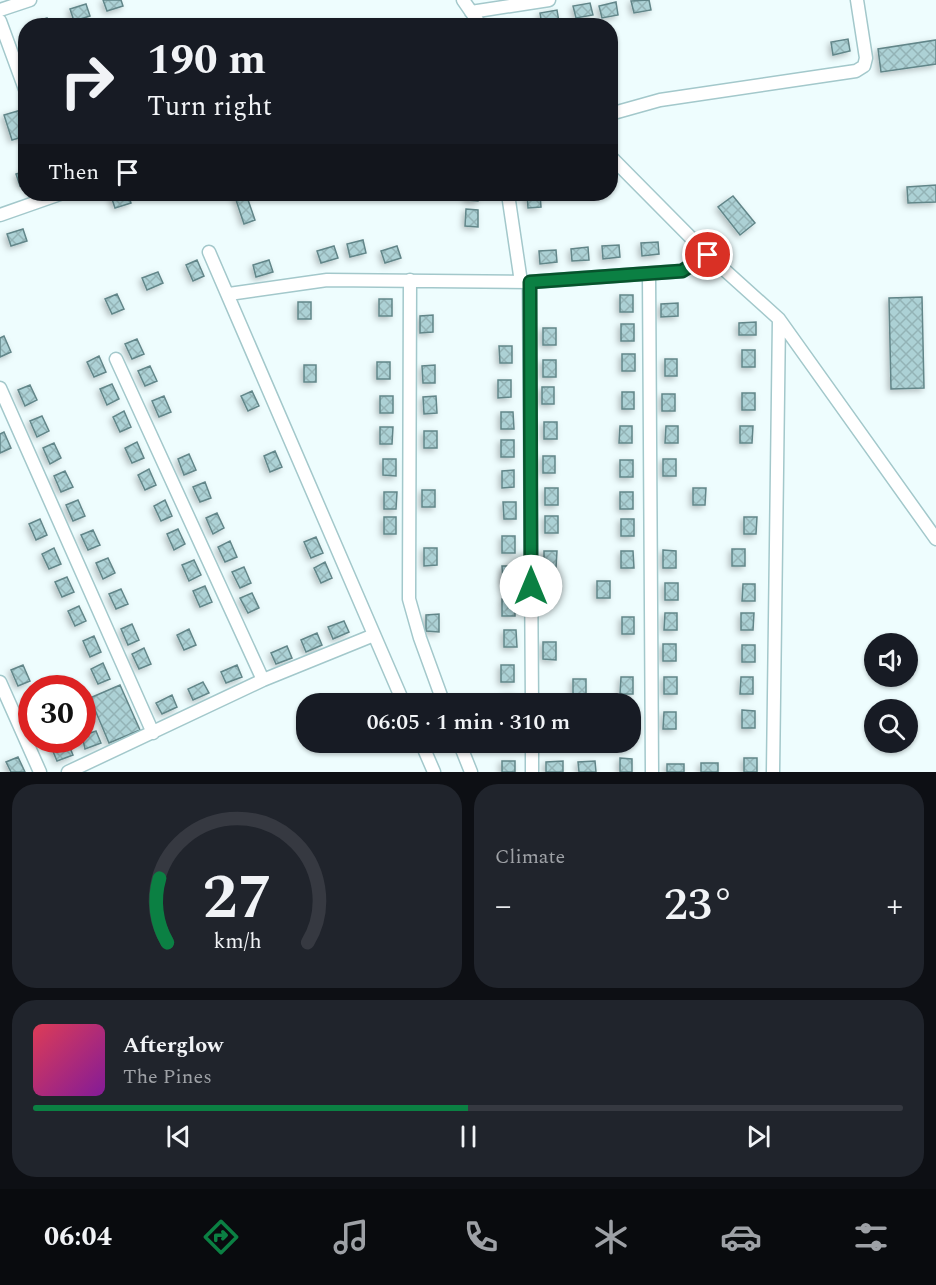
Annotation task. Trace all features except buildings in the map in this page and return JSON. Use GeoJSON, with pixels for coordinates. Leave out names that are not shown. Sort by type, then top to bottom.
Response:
{"type":"FeatureCollection","features":[{"type":"Feature","properties":{"kind":"street"},"geometry":{"type":"LineString","coordinates":[[0,10],[30,0]]}},
{"type":"Feature","properties":{"kind":"street"},"geometry":{"type":"LineString","coordinates":[[463,0],[475,18]]}},
{"type":"Feature","properties":{"kind":"street"},"geometry":{"type":"LineString","coordinates":[[471,12],[549,0]]}},
{"type":"Feature","properties":{"kind":"street"},"geometry":{"type":"LineString","coordinates":[[618,112],[660,99],[856,70],[864,66],[866,58],[857,0]]}},
{"type":"Feature","properties":{"kind":"street"},"geometry":{"type":"LineString","coordinates":[[0,21],[18,70]]}},
{"type":"Feature","properties":{"kind":"street"},"geometry":{"type":"LineString","coordinates":[[618,164],[708,255],[779,319],[936,539]]}},
{"type":"Feature","properties":{"kind":"street"},"geometry":{"type":"LineString","coordinates":[[0,215],[40,201]]}},
{"type":"Feature","properties":{"kind":"street"},"geometry":{"type":"LineString","coordinates":[[509,201],[525,282],[532,693]]}},
{"type":"Feature","properties":{"kind":"street"},"geometry":{"type":"LineString","coordinates":[[209,252],[399,693]]}},
{"type":"Feature","properties":{"kind":"street"},"geometry":{"type":"LineString","coordinates":[[229,294],[327,280],[525,282],[649,274],[682,271],[708,255]]}},
{"type":"Feature","properties":{"kind":"street"},"geometry":{"type":"LineString","coordinates":[[649,274],[652,772]]}},
{"type":"Feature","properties":{"kind":"street"},"geometry":{"type":"LineString","coordinates":[[410,280],[409,598],[420,638],[440,693]]}},
{"type":"Feature","properties":{"kind":"street"},"geometry":{"type":"LineString","coordinates":[[773,772],[779,319]]}},
{"type":"Feature","properties":{"kind":"street"},"geometry":{"type":"LineString","coordinates":[[116,359],[263,680]]}},
{"type":"Feature","properties":{"kind":"street"},"geometry":{"type":"LineString","coordinates":[[0,388],[153,733]]}},
{"type":"Feature","properties":{"kind":"street"},"geometry":{"type":"LineString","coordinates":[[68,772],[263,680],[374,635]]}},
{"type":"Feature","properties":{"kind":"street"},"geometry":{"type":"LineString","coordinates":[[0,682],[40,772]]}},
{"type":"Feature","properties":{"kind":"street"},"geometry":{"type":"LineString","coordinates":[[426,753],[434,772]]}},
{"type":"Feature","properties":{"kind":"street"},"geometry":{"type":"LineString","coordinates":[[463,753],[471,772]]}},
{"type":"Feature","properties":{"kind":"street"},"geometry":{"type":"LineString","coordinates":[[532,753],[532,772]]}},
{"type":"Feature","properties":{"kind":"route"},"geometry":{"type":"LineString","coordinates":[[531,586],[530,282],[682,271],[694,266],[708,255]]}}]}
